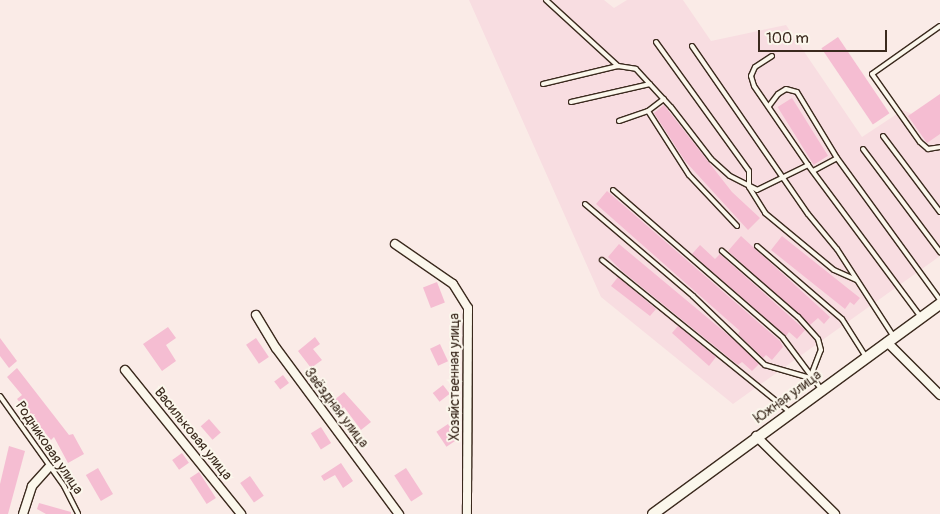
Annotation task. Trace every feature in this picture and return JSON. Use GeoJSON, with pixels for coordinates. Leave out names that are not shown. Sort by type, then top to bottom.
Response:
{"type":"FeatureCollection","features":[{"type":"Feature","properties":{"kind":"street","name":"Хозяйственная улица"},"geometry":{"type":"LineString","coordinates":[[395,244],[453,284],[468,308],[467,514]]}},
{"type":"Feature","properties":{"kind":"street","name":"Южная улица"},"geometry":{"type":"LineString","coordinates":[[653,514],[756,436],[940,304]]}},
{"type":"Feature","properties":{"kind":"street","name":"Звёздная улица"},"geometry":{"type":"LineString","coordinates":[[256,315],[276,348],[399,514]]}},
{"type":"Feature","properties":{"kind":"street"},"geometry":{"type":"LineString","coordinates":[[890,339],[940,395]]}},
{"type":"Feature","properties":{"kind":"street","name":"Васильковая улица"},"geometry":{"type":"LineString","coordinates":[[125,370],[241,514]]}},
{"type":"Feature","properties":{"kind":"street"},"geometry":{"type":"LineString","coordinates":[[756,436],[835,514]]}},
{"type":"Feature","properties":{"kind":"street"},"geometry":{"type":"LineString","coordinates":[[23,514],[32,486],[49,467]]}},
{"type":"Feature","properties":{"kind":"lane"},"geometry":{"type":"LineString","coordinates":[[546,0],[618,66]]}},
{"type":"Feature","properties":{"kind":"lane"},"geometry":{"type":"LineString","coordinates":[[940,26],[872,74],[920,142],[928,149],[940,147]]}},
{"type":"Feature","properties":{"kind":"lane"},"geometry":{"type":"LineString","coordinates":[[656,42],[748,171],[749,187],[756,202],[784,231],[834,270],[857,281]]}},
{"type":"Feature","properties":{"kind":"lane"},"geometry":{"type":"LineString","coordinates":[[692,46],[782,178],[857,281],[890,339]]}},
{"type":"Feature","properties":{"kind":"lane"},"geometry":{"type":"LineString","coordinates":[[772,56],[755,67],[751,76],[808,165],[921,317]]}},
{"type":"Feature","properties":{"kind":"lane"},"geometry":{"type":"LineString","coordinates":[[543,84],[618,66],[636,69],[664,99],[711,159],[749,187],[763,189],[808,165]]}},
{"type":"Feature","properties":{"kind":"lane"},"geometry":{"type":"LineString","coordinates":[[571,102],[650,84]]}},
{"type":"Feature","properties":{"kind":"lane"},"geometry":{"type":"LineString","coordinates":[[769,106],[778,94],[786,89],[797,92],[837,158],[940,300]]}},
{"type":"Feature","properties":{"kind":"lane"},"geometry":{"type":"LineString","coordinates":[[618,121],[648,111],[664,99]]}},
{"type":"Feature","properties":{"kind":"lane"},"geometry":{"type":"LineString","coordinates":[[648,111],[689,175],[737,226]]}},
{"type":"Feature","properties":{"kind":"lane"},"geometry":{"type":"LineString","coordinates":[[883,136],[940,212]]}},
{"type":"Feature","properties":{"kind":"lane"},"geometry":{"type":"LineString","coordinates":[[863,149],[940,252]]}},
{"type":"Feature","properties":{"kind":"lane"},"geometry":{"type":"LineString","coordinates":[[813,171],[837,158]]}},
{"type":"Feature","properties":{"kind":"lane"},"geometry":{"type":"LineString","coordinates":[[613,190],[783,338],[810,378],[821,389]]}},
{"type":"Feature","properties":{"kind":"lane"},"geometry":{"type":"LineString","coordinates":[[585,204],[693,296],[765,365],[810,378]]}},
{"type":"Feature","properties":{"kind":"lane"},"geometry":{"type":"LineString","coordinates":[[758,246],[842,319],[866,357]]}},
{"type":"Feature","properties":{"kind":"lane"},"geometry":{"type":"LineString","coordinates":[[722,251],[798,317],[818,339],[821,350],[810,378]]}},
{"type":"Feature","properties":{"kind":"lane"},"geometry":{"type":"LineString","coordinates":[[602,260],[790,412]]}},
{"type":"Feature","properties":{"kind":"lane","name":"Родниковая улица"},"geometry":{"type":"LineString","coordinates":[[0,396],[49,467],[78,514]]}},
{"type":"Feature","properties":{"kind":"shaded area"},"geometry":{"type":"Polygon","coordinates":[[[469,0],[604,0],[614,8],[627,0],[683,0],[711,41],[786,25],[862,137],[903,110],[940,127],[940,256],[733,404],[601,297],[469,0]]]}},
{"type":"Feature","properties":{"kind":"building"},"geometry":{"type":"Polygon","coordinates":[[[838,37],[889,113],[873,124],[821,48],[838,37]]]}},
{"type":"Feature","properties":{"kind":"building"},"geometry":{"type":"Polygon","coordinates":[[[940,94],[940,134],[927,143],[908,116],[940,94]]]}},
{"type":"Feature","properties":{"kind":"building"},"geometry":{"type":"Polygon","coordinates":[[[792,98],[828,156],[814,165],[778,107],[792,98]]]}},
{"type":"Feature","properties":{"kind":"building"},"geometry":{"type":"Polygon","coordinates":[[[664,105],[732,192],[760,218],[748,230],[685,161],[654,113],[664,105]]]}},
{"type":"Feature","properties":{"kind":"building"},"geometry":{"type":"Polygon","coordinates":[[[607,191],[780,341],[783,347],[772,360],[766,355],[763,358],[738,334],[740,331],[596,204],[607,191]]]}},
{"type":"Feature","properties":{"kind":"building"},"geometry":{"type":"Polygon","coordinates":[[[741,236],[830,317],[824,324],[818,318],[810,325],[728,251],[741,236]]]}},
{"type":"Feature","properties":{"kind":"building"},"geometry":{"type":"Polygon","coordinates":[[[782,236],[860,298],[854,305],[850,302],[845,309],[771,250],[782,236]]]}},
{"type":"Feature","properties":{"kind":"building"},"geometry":{"type":"Polygon","coordinates":[[[619,244],[733,339],[759,364],[752,371],[742,362],[738,365],[622,271],[608,257],[619,244]]]}},
{"type":"Feature","properties":{"kind":"building"},"geometry":{"type":"Polygon","coordinates":[[[700,245],[715,259],[720,254],[805,330],[797,339],[789,332],[786,336],[692,254],[700,245]]]}},
{"type":"Feature","properties":{"kind":"building"},"geometry":{"type":"Polygon","coordinates":[[[618,277],[656,309],[650,316],[611,286],[618,277]]]}},
{"type":"Feature","properties":{"kind":"building"},"geometry":{"type":"Polygon","coordinates":[[[437,282],[445,303],[431,308],[423,287],[437,282]]]}},
{"type":"Feature","properties":{"kind":"building"},"geometry":{"type":"Polygon","coordinates":[[[678,326],[716,357],[709,366],[672,333],[678,326]]]}},
{"type":"Feature","properties":{"kind":"building"},"geometry":{"type":"Polygon","coordinates":[[[168,327],[176,338],[166,345],[176,361],[162,371],[143,344],[168,327]]]}},
{"type":"Feature","properties":{"kind":"building"},"geometry":{"type":"Polygon","coordinates":[[[315,337],[320,344],[313,349],[322,360],[311,368],[298,351],[315,337]]]}},
{"type":"Feature","properties":{"kind":"building"},"geometry":{"type":"Polygon","coordinates":[[[0,338],[17,361],[9,368],[0,356],[0,338]]]}},
{"type":"Feature","properties":{"kind":"building"},"geometry":{"type":"Polygon","coordinates":[[[256,338],[269,357],[259,364],[246,345],[256,338]]]}},
{"type":"Feature","properties":{"kind":"building"},"geometry":{"type":"Polygon","coordinates":[[[440,344],[448,361],[438,366],[430,349],[440,344]]]}},
{"type":"Feature","properties":{"kind":"building"},"geometry":{"type":"Polygon","coordinates":[[[17,368],[69,435],[73,434],[84,454],[68,463],[54,437],[51,440],[17,399],[22,395],[7,377],[17,368]]]}},
{"type":"Feature","properties":{"kind":"building"},"geometry":{"type":"Polygon","coordinates":[[[283,375],[289,383],[280,390],[274,382],[283,375]]]}},
{"type":"Feature","properties":{"kind":"building"},"geometry":{"type":"Polygon","coordinates":[[[443,385],[450,394],[440,402],[433,393],[443,385]]]}},
{"type":"Feature","properties":{"kind":"building"},"geometry":{"type":"Polygon","coordinates":[[[344,392],[371,422],[361,430],[344,407],[341,410],[333,401],[344,392]]]}},
{"type":"Feature","properties":{"kind":"building"},"geometry":{"type":"Polygon","coordinates":[[[209,419],[221,433],[213,440],[201,426],[209,419]]]}},
{"type":"Feature","properties":{"kind":"building"},"geometry":{"type":"Polygon","coordinates":[[[448,424],[458,439],[446,447],[436,432],[448,424]]]}},
{"type":"Feature","properties":{"kind":"building"},"geometry":{"type":"Polygon","coordinates":[[[321,427],[331,443],[321,449],[311,433],[321,427]]]}},
{"type":"Feature","properties":{"kind":"building"},"geometry":{"type":"Polygon","coordinates":[[[9,446],[25,451],[8,514],[0,514],[0,484],[9,446]]]}},
{"type":"Feature","properties":{"kind":"building"},"geometry":{"type":"Polygon","coordinates":[[[182,453],[189,463],[179,470],[172,460],[182,453]]]}},
{"type":"Feature","properties":{"kind":"building"},"geometry":{"type":"Polygon","coordinates":[[[341,463],[353,481],[343,488],[335,475],[324,481],[321,476],[341,463]]]}},
{"type":"Feature","properties":{"kind":"building"},"geometry":{"type":"Polygon","coordinates":[[[98,468],[113,494],[101,501],[86,475],[98,468]]]}},
{"type":"Feature","properties":{"kind":"building"},"geometry":{"type":"Polygon","coordinates":[[[406,468],[423,494],[411,502],[394,476],[406,468]]]}},
{"type":"Feature","properties":{"kind":"building"},"geometry":{"type":"Polygon","coordinates":[[[199,472],[216,498],[207,504],[190,478],[199,472]]]}},
{"type":"Feature","properties":{"kind":"building"},"geometry":{"type":"Polygon","coordinates":[[[250,476],[264,496],[254,503],[240,483],[250,476]]]}},
{"type":"Feature","properties":{"kind":"building"},"geometry":{"type":"Polygon","coordinates":[[[39,503],[71,512],[71,514],[46,514],[37,509],[39,503]]]}}]}
